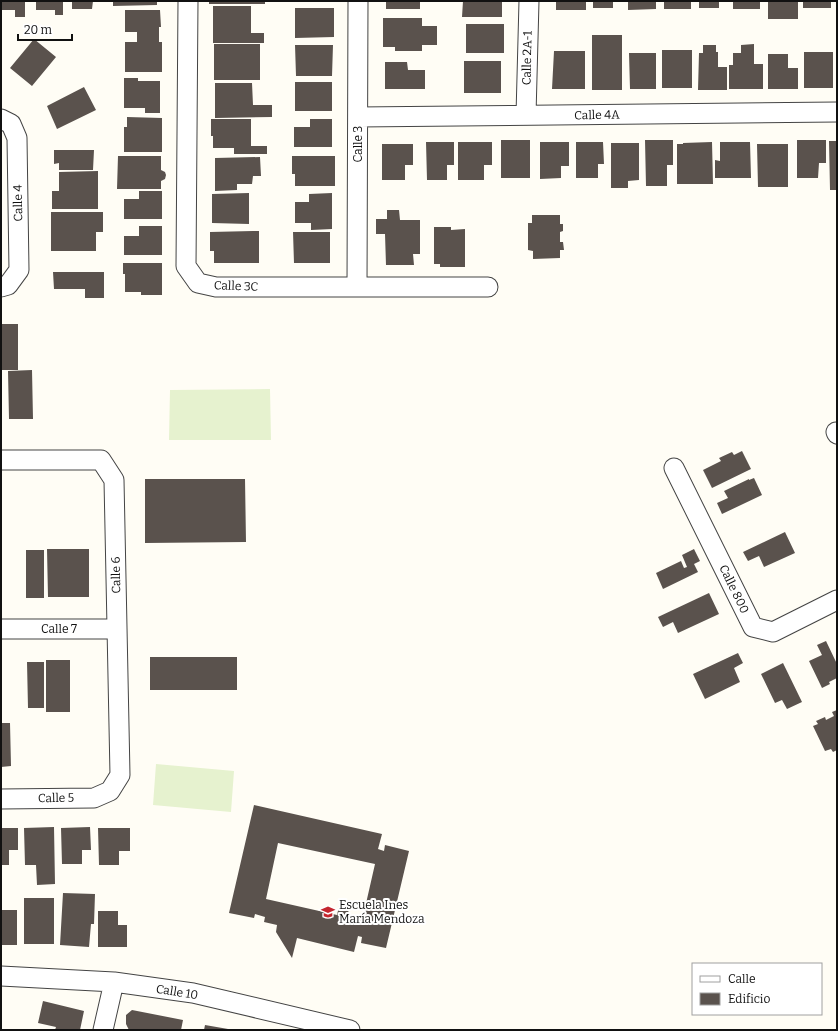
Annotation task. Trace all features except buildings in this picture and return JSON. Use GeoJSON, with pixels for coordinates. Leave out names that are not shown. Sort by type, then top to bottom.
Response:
{"type":"FeatureCollection","features":[{"type":"Feature","properties":{"kind":"street","name":"Calle 3C"},"geometry":{"type":"LineString","coordinates":[[188,1],[186,266],[198,284],[216,287],[488,287]]}},
{"type":"Feature","properties":{"kind":"street","name":"Calle 3"},"geometry":{"type":"LineString","coordinates":[[357,287],[358,1]]}},
{"type":"Feature","properties":{"kind":"street","name":"Calle 2A-1"},"geometry":{"type":"LineString","coordinates":[[526,115],[529,1]]}},
{"type":"Feature","properties":{"kind":"street","name":"Calle 4A"},"geometry":{"type":"LineString","coordinates":[[358,117],[837,112]]}},
{"type":"Feature","properties":{"kind":"street","name":"Calle 4"},"geometry":{"type":"LineString","coordinates":[[1,119],[11,124],[17,138],[19,270],[8,285],[1,287]]}},
{"type":"Feature","properties":{"kind":"street","name":"Calle 6"},"geometry":{"type":"LineString","coordinates":[[1,460],[100,460],[114,480],[120,775],[110,791]]}},
{"type":"Feature","properties":{"kind":"street","name":"Calle 800"},"geometry":{"type":"LineString","coordinates":[[674,468],[753,627],[773,632],[837,600]]}},
{"type":"Feature","properties":{"kind":"street","name":"Calle 7"},"geometry":{"type":"LineString","coordinates":[[1,629],[118,629]]}},
{"type":"Feature","properties":{"kind":"street","name":"Calle 5"},"geometry":{"type":"LineString","coordinates":[[1,799],[94,798],[110,791]]}},
{"type":"Feature","properties":{"kind":"street","name":"Calle 10"},"geometry":{"type":"LineString","coordinates":[[1,976],[114,982],[193,994],[283,1023],[350,1030]]}},
{"type":"Feature","properties":{"kind":"street"},"geometry":{"type":"LineString","coordinates":[[103,1030],[114,982]]}},
{"type":"Feature","properties":{"kind":"green space"},"geometry":{"type":"Polygon","coordinates":[[[270,389],[271,440],[169,440],[170,390],[270,389]]]}},
{"type":"Feature","properties":{"kind":"green space"},"geometry":{"type":"Polygon","coordinates":[[[156,764],[234,771],[231,812],[153,805],[156,764]]]}},
{"type":"Feature","properties":{"kind":"place","name":"Escuela Ines María Mendoza"},"geometry":{"type":"Point","coordinates":[328,912]}}]}
